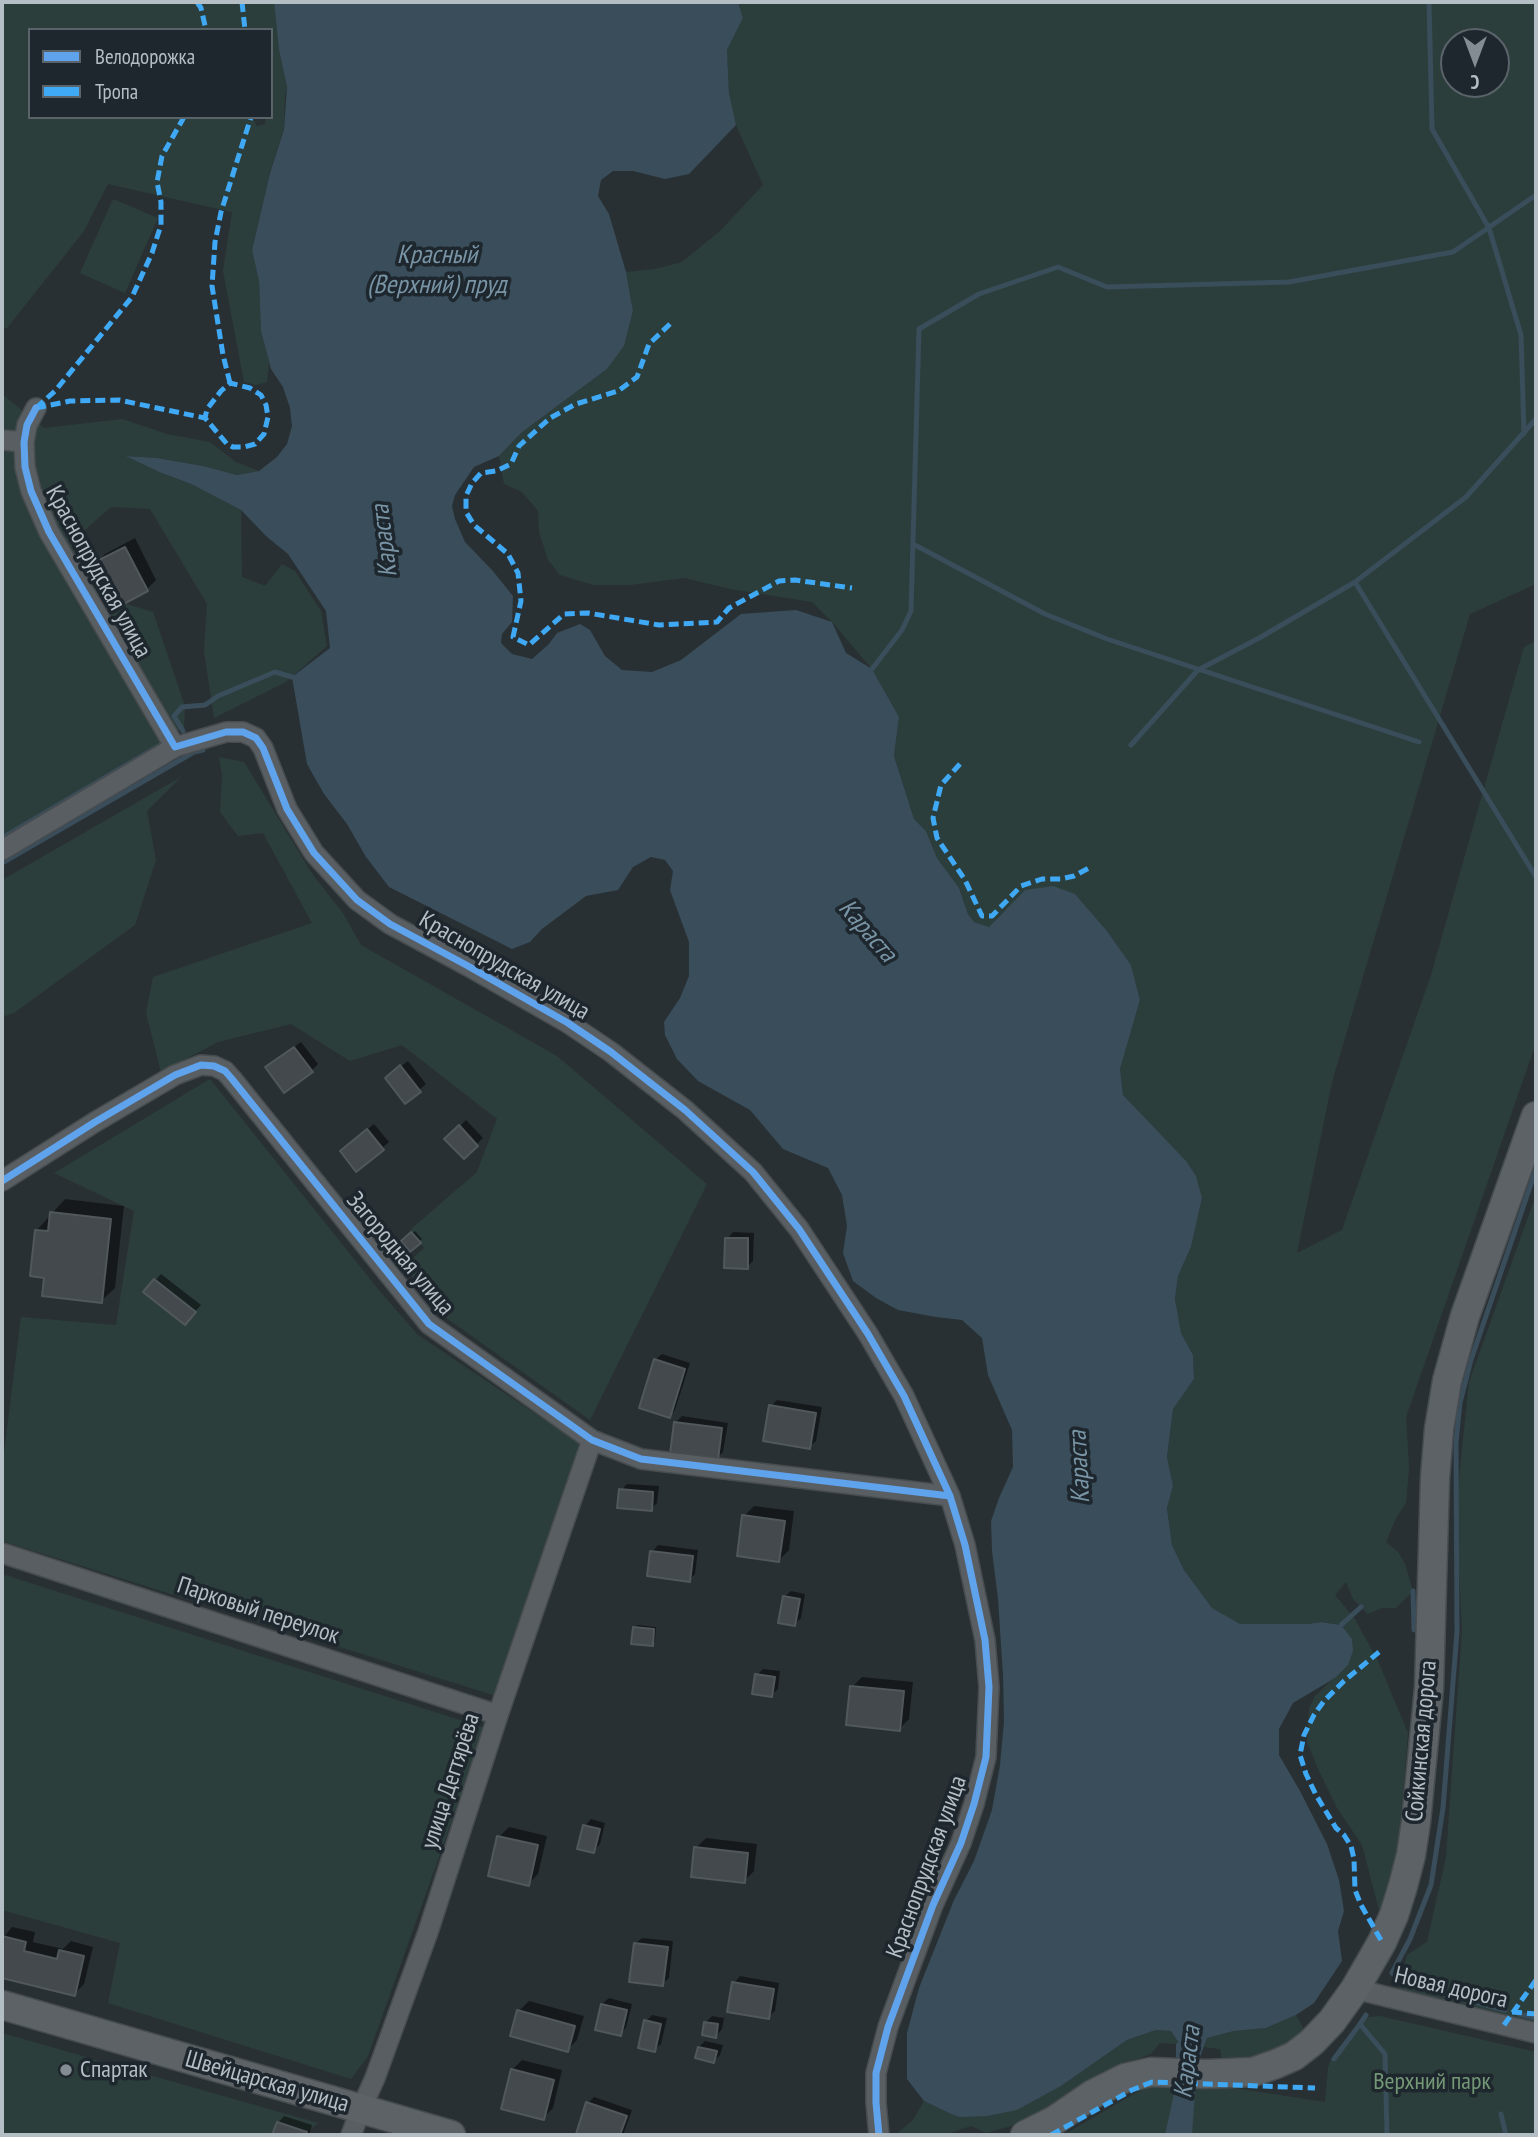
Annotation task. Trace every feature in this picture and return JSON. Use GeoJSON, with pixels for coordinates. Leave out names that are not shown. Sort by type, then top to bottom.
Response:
{"type":"FeatureCollection","features":[{"type":"Feature","properties":{"kind":"main road","name":"Сойкинская дорога"},"geometry":{"type":"LineString","coordinates":[[1025,2135],[1125,2078],[1151,2072],[1253,2072],[1294,2056],[1332,2021],[1355,1989],[1382,1942],[1394,1915],[1411,1855],[1416,1822],[1429,1688],[1438,1429],[1447,1381],[1465,1316],[1536,1116]]}},
{"type":"Feature","properties":{"kind":"main road","name":"Швейцарская улица"},"geometry":{"type":"LineString","coordinates":[[2,2005],[451,2135]]}},
{"type":"Feature","properties":{"kind":"street","name":"Краснопрудская улица"},"geometry":{"type":"LineString","coordinates":[[36,408],[27,425],[24,442],[25,467],[31,491],[49,533],[175,747],[226,732],[243,732],[256,738],[263,748],[287,810],[314,853],[357,900],[390,924],[568,1023],[685,1110],[753,1172],[799,1229],[868,1334],[904,1396],[950,1496],[965,1545],[985,1640],[989,1687],[986,1757],[974,1804],[888,2027],[876,2073],[880,2135]]}},
{"type":"Feature","properties":{"kind":"street"},"geometry":{"type":"LineString","coordinates":[[2,440],[24,442]]}},
{"type":"Feature","properties":{"kind":"street"},"geometry":{"type":"LineString","coordinates":[[2,850],[175,747]]}},
{"type":"Feature","properties":{"kind":"street","name":"Загородная улица"},"geometry":{"type":"LineString","coordinates":[[2,1181],[175,1075],[201,1065],[214,1066],[225,1071],[429,1324],[592,1440],[641,1459],[950,1496]]}},
{"type":"Feature","properties":{"kind":"street","name":"улица Дегтярёва"},"geometry":{"type":"LineString","coordinates":[[351,2135],[376,2078],[428,1931],[592,1440]]}},
{"type":"Feature","properties":{"kind":"street","name":"Парковый переулок"},"geometry":{"type":"LineString","coordinates":[[2,1553],[498,1715]]}},
{"type":"Feature","properties":{"kind":"street","name":"Новая дорога"},"geometry":{"type":"LineString","coordinates":[[1355,1989],[1536,2033]]}},
{"type":"Feature","properties":{"kind":"green space"},"geometry":{"type":"Polygon","coordinates":[[[2,2],[274,2],[279,50],[287,87],[284,127],[270,172],[252,249],[259,280],[261,330],[269,362],[267,382],[256,385],[244,382],[223,271],[232,212],[108,184],[84,231],[7,328],[2,329],[2,2]]]}},
{"type":"Feature","properties":{"kind":"green space"},"geometry":{"type":"Polygon","coordinates":[[[738,2],[1536,2],[1536,584],[1470,614],[1332,1082],[1297,1253],[1342,1230],[1431,975],[1524,647],[1536,641],[1536,1043],[1406,1417],[1409,1467],[1406,1503],[1386,1542],[1398,1552],[1405,1564],[1413,1591],[1396,1608],[1382,1608],[1368,1614],[1353,1599],[1346,1582],[1335,1595],[1355,1619],[1378,1661],[1408,1733],[1398,1855],[1381,1918],[1362,1845],[1337,1808],[1307,1742],[1309,1708],[1315,1696],[1348,1665],[1341,1625],[1322,1622],[1240,1624],[1211,1608],[1184,1570],[1172,1545],[1167,1508],[1173,1486],[1167,1457],[1173,1409],[1194,1379],[1193,1355],[1181,1333],[1175,1299],[1178,1276],[1191,1247],[1202,1198],[1146,1121],[1123,1095],[1120,1069],[1140,1000],[1131,965],[1107,931],[1075,894],[1004,911],[989,927],[974,922],[968,914],[959,888],[937,858],[926,831],[914,819],[894,756],[899,717],[872,669],[812,602],[730,589],[685,578],[630,585],[593,585],[560,575],[548,560],[539,532],[538,511],[522,492],[504,484],[499,456],[521,433],[607,369],[624,346],[633,311],[626,272],[655,269],[682,262],[720,231],[763,185],[736,125],[729,93],[727,50],[743,18],[738,2]]]}},
{"type":"Feature","properties":{"kind":"green space"},"geometry":{"type":"Polygon","coordinates":[[[113,199],[158,218],[125,293],[80,273],[113,199]]]}},
{"type":"Feature","properties":{"kind":"green space"},"geometry":{"type":"Polygon","coordinates":[[[2,394],[44,428],[122,419],[167,434],[210,442],[236,462],[259,471],[237,475],[203,466],[128,456],[241,510],[242,577],[265,586],[282,564],[295,571],[321,611],[327,646],[286,682],[214,718],[204,651],[207,604],[150,509],[111,507],[78,536],[85,571],[107,598],[153,612],[185,706],[184,728],[2,836],[2,394]]]}},
{"type":"Feature","properties":{"kind":"green space"},"geometry":{"type":"Polygon","coordinates":[[[219,757],[244,762],[313,875],[343,913],[361,945],[557,1056],[707,1184],[590,1420],[438,1312],[404,1266],[424,1248],[410,1230],[477,1172],[497,1119],[402,1045],[350,1061],[291,1024],[218,1042],[161,1072],[146,1013],[153,977],[312,923],[263,833],[238,836],[220,812],[222,775],[219,757]]]}},
{"type":"Feature","properties":{"kind":"green space"},"geometry":{"type":"Polygon","coordinates":[[[181,777],[147,811],[156,860],[135,925],[14,1013],[2,1017],[2,880],[181,777]]]}},
{"type":"Feature","properties":{"kind":"green space"},"geometry":{"type":"Polygon","coordinates":[[[210,1079],[418,1335],[582,1445],[496,1696],[2,1541],[2,1469],[21,1317],[116,1325],[134,1211],[54,1173],[210,1079]]]}},
{"type":"Feature","properties":{"kind":"green space"},"geometry":{"type":"Polygon","coordinates":[[[1536,1195],[1536,2025],[1398,1993],[1407,1955],[1427,1942],[1446,1857],[1462,1631],[1456,1507],[1469,1382],[1536,1195]]]}},
{"type":"Feature","properties":{"kind":"green space"},"geometry":{"type":"Polygon","coordinates":[[[2,1574],[485,1728],[368,2056],[351,2079],[108,2003],[120,1943],[2,1910],[2,1574]]]}},
{"type":"Feature","properties":{"kind":"green space"},"geometry":{"type":"Polygon","coordinates":[[[1296,2015],[1305,2031],[1298,2038],[1256,2062],[1222,2061],[1220,2049],[1204,2047],[1207,2038],[1234,2031],[1266,2028],[1296,2015]]]}},
{"type":"Feature","properties":{"kind":"green space","name":"Верхний парк"},"geometry":{"type":"Polygon","coordinates":[[[1380,2016],[1536,2052],[1536,2135],[1063,2135],[1146,2087],[1155,2085],[1221,2086],[1325,2102],[1328,2067],[1332,2057],[1361,2020],[1380,2016]]]}},
{"type":"Feature","properties":{"kind":"green space"},"geometry":{"type":"Polygon","coordinates":[[[1156,2030],[1171,2031],[1178,2043],[1160,2043],[1151,2054],[1100,2074],[1042,2111],[1011,2126],[986,2133],[971,2126],[944,2135],[895,2135],[913,2120],[924,2101],[951,2114],[1017,2110],[1061,2086],[1127,2040],[1156,2030]]]}},
{"type":"Feature","properties":{"kind":"green space","name":"Спартак"},"geometry":{"type":"Polygon","coordinates":[[[2,2033],[318,2123],[306,2135],[2,2135],[2,2033]]]}},
{"type":"Feature","properties":{"kind":"water","name":"Красный (Верхний) пруд"},"geometry":{"type":"Polygon","coordinates":[[[274,2],[738,2],[743,18],[727,50],[729,93],[736,125],[689,174],[665,179],[633,171],[613,171],[601,180],[598,196],[609,214],[626,272],[633,311],[624,346],[607,369],[521,433],[499,456],[474,467],[455,495],[452,506],[465,542],[513,596],[512,622],[502,634],[501,643],[512,654],[532,659],[557,633],[580,624],[590,630],[605,656],[622,670],[652,672],[681,660],[741,614],[796,610],[832,622],[846,653],[872,669],[899,717],[894,756],[914,819],[926,831],[937,858],[959,888],[968,914],[974,922],[989,927],[1025,890],[1053,886],[1075,894],[1107,931],[1131,965],[1140,1000],[1120,1069],[1123,1095],[1186,1161],[1196,1176],[1202,1198],[1191,1247],[1178,1276],[1175,1299],[1181,1333],[1193,1355],[1194,1379],[1173,1409],[1167,1457],[1173,1486],[1167,1508],[1172,1545],[1184,1570],[1212,1608],[1240,1624],[1321,1622],[1341,1625],[1352,1639],[1353,1651],[1348,1665],[1335,1678],[1293,1703],[1279,1729],[1279,1755],[1327,1844],[1339,1880],[1344,1911],[1338,1931],[1342,1961],[1314,2003],[1296,2015],[1266,2028],[1234,2031],[1207,2038],[1197,2065],[1192,2135],[1165,2135],[1176,2084],[1178,2042],[1171,2031],[1156,2030],[1127,2040],[1061,2086],[1017,2110],[987,2116],[960,2117],[951,2114],[924,2101],[907,2079],[907,2033],[919,1988],[954,1900],[974,1861],[992,1810],[1000,1765],[1004,1722],[1003,1675],[991,1521],[1013,1467],[1012,1430],[988,1375],[982,1338],[962,1320],[898,1310],[853,1281],[843,1253],[847,1226],[842,1195],[828,1168],[783,1149],[750,1110],[698,1081],[677,1059],[665,1035],[664,1022],[680,998],[689,976],[689,942],[670,890],[673,871],[665,860],[651,857],[633,867],[618,890],[586,896],[542,929],[530,942],[512,949],[389,887],[324,794],[307,764],[292,677],[330,648],[326,611],[288,554],[241,510],[191,484],[126,456],[157,458],[237,475],[259,471],[277,457],[287,444],[292,426],[290,408],[283,387],[271,369],[261,331],[259,281],[252,250],[270,173],[284,129],[287,87],[279,50],[274,2]]]}},
{"type":"Feature","properties":{"kind":"building"},"geometry":{"type":"Polygon","coordinates":[[[125,547],[148,591],[116,608],[93,563],[125,547]]]}},
{"type":"Feature","properties":{"kind":"building"},"geometry":{"type":"Polygon","coordinates":[[[294,1047],[313,1072],[284,1093],[265,1067],[294,1047]]]}},
{"type":"Feature","properties":{"kind":"building"},"geometry":{"type":"Polygon","coordinates":[[[400,1065],[421,1092],[405,1104],[385,1078],[400,1065]]]}},
{"type":"Feature","properties":{"kind":"building"},"geometry":{"type":"Polygon","coordinates":[[[459,1125],[478,1146],[464,1159],[444,1139],[459,1125]]]}},
{"type":"Feature","properties":{"kind":"building"},"geometry":{"type":"Polygon","coordinates":[[[367,1129],[384,1150],[356,1172],[340,1151],[367,1129]]]}},
{"type":"Feature","properties":{"kind":"building"},"geometry":{"type":"Polygon","coordinates":[[[50,1212],[111,1219],[102,1303],[42,1296],[44,1278],[30,1276],[35,1230],[48,1231],[50,1212]]]}},
{"type":"Feature","properties":{"kind":"building"},"geometry":{"type":"Polygon","coordinates":[[[411,1232],[421,1243],[410,1252],[401,1241],[411,1232]]]}},
{"type":"Feature","properties":{"kind":"building"},"geometry":{"type":"Polygon","coordinates":[[[725,1238],[748,1238],[748,1269],[724,1268],[725,1238]]]}},
{"type":"Feature","properties":{"kind":"building"},"geometry":{"type":"Polygon","coordinates":[[[154,1279],[196,1312],[185,1325],[143,1292],[154,1279]]]}},
{"type":"Feature","properties":{"kind":"building"},"geometry":{"type":"Polygon","coordinates":[[[654,1359],[685,1369],[670,1418],[639,1408],[654,1359]]]}},
{"type":"Feature","properties":{"kind":"building"},"geometry":{"type":"Polygon","coordinates":[[[769,1405],[816,1413],[810,1449],[763,1441],[769,1405]]]}},
{"type":"Feature","properties":{"kind":"building"},"geometry":{"type":"Polygon","coordinates":[[[674,1422],[722,1428],[718,1460],[670,1454],[674,1422]]]}},
{"type":"Feature","properties":{"kind":"building"},"geometry":{"type":"Polygon","coordinates":[[[619,1489],[653,1492],[652,1511],[617,1508],[619,1489]]]}},
{"type":"Feature","properties":{"kind":"building"},"geometry":{"type":"Polygon","coordinates":[[[742,1515],[785,1521],[779,1562],[737,1556],[742,1515]]]}},
{"type":"Feature","properties":{"kind":"building"},"geometry":{"type":"Polygon","coordinates":[[[650,1551],[693,1556],[690,1582],[647,1576],[650,1551]]]}},
{"type":"Feature","properties":{"kind":"building"},"geometry":{"type":"Polygon","coordinates":[[[783,1596],[800,1599],[795,1626],[778,1623],[783,1596]]]}},
{"type":"Feature","properties":{"kind":"building"},"geometry":{"type":"Polygon","coordinates":[[[633,1627],[654,1629],[653,1646],[631,1644],[633,1627]]]}},
{"type":"Feature","properties":{"kind":"building"},"geometry":{"type":"Polygon","coordinates":[[[755,1674],[775,1677],[772,1697],[752,1694],[755,1674]]]}},
{"type":"Feature","properties":{"kind":"building"},"geometry":{"type":"Polygon","coordinates":[[[850,1686],[904,1691],[900,1731],[846,1725],[850,1686]]]}},
{"type":"Feature","properties":{"kind":"building"},"geometry":{"type":"Polygon","coordinates":[[[583,1825],[600,1829],[594,1853],[577,1849],[583,1825]]]}},
{"type":"Feature","properties":{"kind":"building"},"geometry":{"type":"Polygon","coordinates":[[[497,1836],[538,1845],[529,1886],[488,1876],[497,1836]]]}},
{"type":"Feature","properties":{"kind":"building"},"geometry":{"type":"Polygon","coordinates":[[[694,1847],[748,1853],[745,1883],[691,1877],[694,1847]]]}},
{"type":"Feature","properties":{"kind":"building"},"geometry":{"type":"Polygon","coordinates":[[[2,1936],[26,1942],[24,1951],[57,1959],[59,1950],[84,1956],[75,1996],[2,1978],[2,1936]]]}},
{"type":"Feature","properties":{"kind":"building"},"geometry":{"type":"Polygon","coordinates":[[[634,1943],[668,1947],[663,1986],[629,1982],[634,1943]]]}},
{"type":"Feature","properties":{"kind":"building"},"geometry":{"type":"Polygon","coordinates":[[[732,1982],[774,1989],[769,2019],[727,2012],[732,1982]]]}},
{"type":"Feature","properties":{"kind":"building"},"geometry":{"type":"Polygon","coordinates":[[[601,2004],[627,2010],[621,2036],[595,2030],[601,2004]]]}},
{"type":"Feature","properties":{"kind":"building"},"geometry":{"type":"Polygon","coordinates":[[[517,2010],[575,2026],[568,2052],[510,2036],[517,2010]]]}},
{"type":"Feature","properties":{"kind":"building"},"geometry":{"type":"Polygon","coordinates":[[[644,2020],[661,2024],[655,2052],[638,2048],[644,2020]]]}},
{"type":"Feature","properties":{"kind":"building"},"geometry":{"type":"Polygon","coordinates":[[[704,2022],[718,2024],[716,2038],[702,2035],[704,2022]]]}},
{"type":"Feature","properties":{"kind":"building"},"geometry":{"type":"Polygon","coordinates":[[[698,2047],[717,2051],[714,2063],[695,2058],[698,2047]]]}},
{"type":"Feature","properties":{"kind":"building"},"geometry":{"type":"Polygon","coordinates":[[[511,2069],[554,2080],[544,2120],[501,2109],[511,2069]]]}},
{"type":"Feature","properties":{"kind":"building"},"geometry":{"type":"Polygon","coordinates":[[[586,2102],[627,2116],[620,2135],[576,2134],[586,2102]]]}},
{"type":"Feature","properties":{"kind":"building"},"geometry":{"type":"Polygon","coordinates":[[[277,2122],[307,2132],[306,2135],[272,2135],[277,2122]]]}},
{"type":"Feature","properties":{"kind":"waterway"},"geometry":{"type":"LineString","coordinates":[[1429,2],[1432,129],[1489,228],[1521,335],[1524,434]]}},
{"type":"Feature","properties":{"kind":"waterway"},"geometry":{"type":"LineString","coordinates":[[872,669],[902,630],[911,611],[919,329],[979,294],[1058,267],[1107,287],[1289,282],[1453,252],[1536,195]]}},
{"type":"Feature","properties":{"kind":"waterway"},"geometry":{"type":"LineString","coordinates":[[1131,745],[1198,670],[1355,582],[1466,497],[1536,419]]}},
{"type":"Feature","properties":{"kind":"waterway"},"geometry":{"type":"LineString","coordinates":[[913,544],[1045,614],[1107,639],[1419,742]]}},
{"type":"Feature","properties":{"kind":"waterway"},"geometry":{"type":"LineString","coordinates":[[1355,582],[1536,877]]}},
{"type":"Feature","properties":{"kind":"waterway"},"geometry":{"type":"LineString","coordinates":[[183,731],[174,716],[182,707],[205,705],[218,696],[275,672],[292,677]]}},
{"type":"Feature","properties":{"kind":"waterway"},"geometry":{"type":"LineString","coordinates":[[2,838],[162,744]]}},
{"type":"Feature","properties":{"kind":"waterway"},"geometry":{"type":"LineString","coordinates":[[2,863],[194,752],[203,750]]}},
{"type":"Feature","properties":{"kind":"waterway"},"geometry":{"type":"LineString","coordinates":[[1505,2010],[1404,1984],[1392,1973],[1410,1939],[1431,1885],[1443,1808],[1457,1632],[1456,1442],[1460,1403],[1471,1360],[1536,1169]]}},
{"type":"Feature","properties":{"kind":"waterway"},"geometry":{"type":"LineString","coordinates":[[1413,1591],[1414,1630]]}},
{"type":"Feature","properties":{"kind":"waterway"},"geometry":{"type":"LineString","coordinates":[[1341,1625],[1361,1607]]}},
{"type":"Feature","properties":{"kind":"waterway"},"geometry":{"type":"LineString","coordinates":[[1519,2014],[1536,2018]]}},
{"type":"Feature","properties":{"kind":"waterway"},"geometry":{"type":"LineString","coordinates":[[1366,2015],[1360,2024],[1385,2054],[1387,2135]]}},
{"type":"Feature","properties":{"kind":"waterway"},"geometry":{"type":"LineString","coordinates":[[1334,2059],[1360,2024]]}},
{"type":"Feature","properties":{"kind":"waterway"},"geometry":{"type":"LineString","coordinates":[[1501,2114],[1506,2135]]}},
{"type":"Feature","properties":{"kind":"marked path"},"geometry":{"type":"LineString","coordinates":[[197,2],[206,28]]}},
{"type":"Feature","properties":{"kind":"marked path"},"geometry":{"type":"LineString","coordinates":[[242,2],[245,28]]}},
{"type":"Feature","properties":{"kind":"marked path"},"geometry":{"type":"LineString","coordinates":[[36,408],[55,391],[132,297],[152,253],[161,225],[161,202],[157,182],[162,156],[183,119]]}},
{"type":"Feature","properties":{"kind":"marked path"},"geometry":{"type":"LineString","coordinates":[[230,383],[212,286],[215,242],[221,212],[250,119]]}},
{"type":"Feature","properties":{"kind":"marked path"},"geometry":{"type":"LineString","coordinates":[[670,324],[649,344],[637,377],[618,391],[576,404],[550,418],[519,446],[511,464],[496,471],[481,473],[472,483],[466,496],[466,512],[474,525],[508,554],[518,573],[521,601],[513,637],[529,645],[564,614],[588,613],[659,625],[717,622],[729,608],[779,581],[795,580],[852,588]]}},
{"type":"Feature","properties":{"kind":"marked path"},"geometry":{"type":"LineString","coordinates":[[36,408],[70,401],[119,400],[205,418],[227,444],[233,447],[255,444],[264,434],[268,417],[261,395],[250,388],[230,383],[207,409],[205,418]]}},
{"type":"Feature","properties":{"kind":"marked path"},"geometry":{"type":"LineString","coordinates":[[960,764],[941,785],[933,818],[937,838],[965,880],[982,916],[992,916],[1021,886],[1042,879],[1074,876],[1089,868]]}},
{"type":"Feature","properties":{"kind":"marked path"},"geometry":{"type":"LineString","coordinates":[[1379,1652],[1324,1701],[1304,1735],[1300,1755],[1316,1795],[1336,1828],[1351,1846],[1355,1890],[1382,1942]]}},
{"type":"Feature","properties":{"kind":"marked path"},"geometry":{"type":"LineString","coordinates":[[1504,2025],[1536,1980]]}},
{"type":"Feature","properties":{"kind":"marked path"},"geometry":{"type":"LineString","coordinates":[[1512,2012],[1536,2014]]}},
{"type":"Feature","properties":{"kind":"marked path"},"geometry":{"type":"LineString","coordinates":[[1051,2135],[1132,2090],[1152,2082],[1315,2088]]}},
{"type":"Feature","properties":{"kind":"cycle path"},"geometry":{"type":"LineString","coordinates":[[36,408],[27,425],[24,442],[25,467],[31,491],[49,532],[175,747],[226,732],[243,732],[256,738],[263,748],[287,809],[314,853],[357,900],[390,924],[568,1023],[611,1052],[685,1110],[753,1172],[799,1229],[868,1334],[904,1396],[950,1496],[965,1545],[985,1640],[989,1687],[986,1757],[974,1804],[888,2027],[876,2073],[879,2135]]}},
{"type":"Feature","properties":{"kind":"cycle path"},"geometry":{"type":"LineString","coordinates":[[2,1181],[175,1075],[201,1065],[214,1066],[225,1071],[232,1079],[429,1324],[592,1440],[641,1459],[950,1496]]}},
{"type":"Feature","properties":{"kind":"place","name":"Спартак"},"geometry":{"type":"Point","coordinates":[66,2070]}},
{"type":"Feature","properties":{"kind":"water label","name":"Караста"},"geometry":{"type":"Point","coordinates":[385,541]}},
{"type":"Feature","properties":{"kind":"water label","name":"Караста"},"geometry":{"type":"Point","coordinates":[867,931]}},
{"type":"Feature","properties":{"kind":"water label","name":"Караста"},"geometry":{"type":"Point","coordinates":[1080,1467]}},
{"type":"Feature","properties":{"kind":"water label","name":"Караста"},"geometry":{"type":"Point","coordinates":[1188,2062]}}]}
